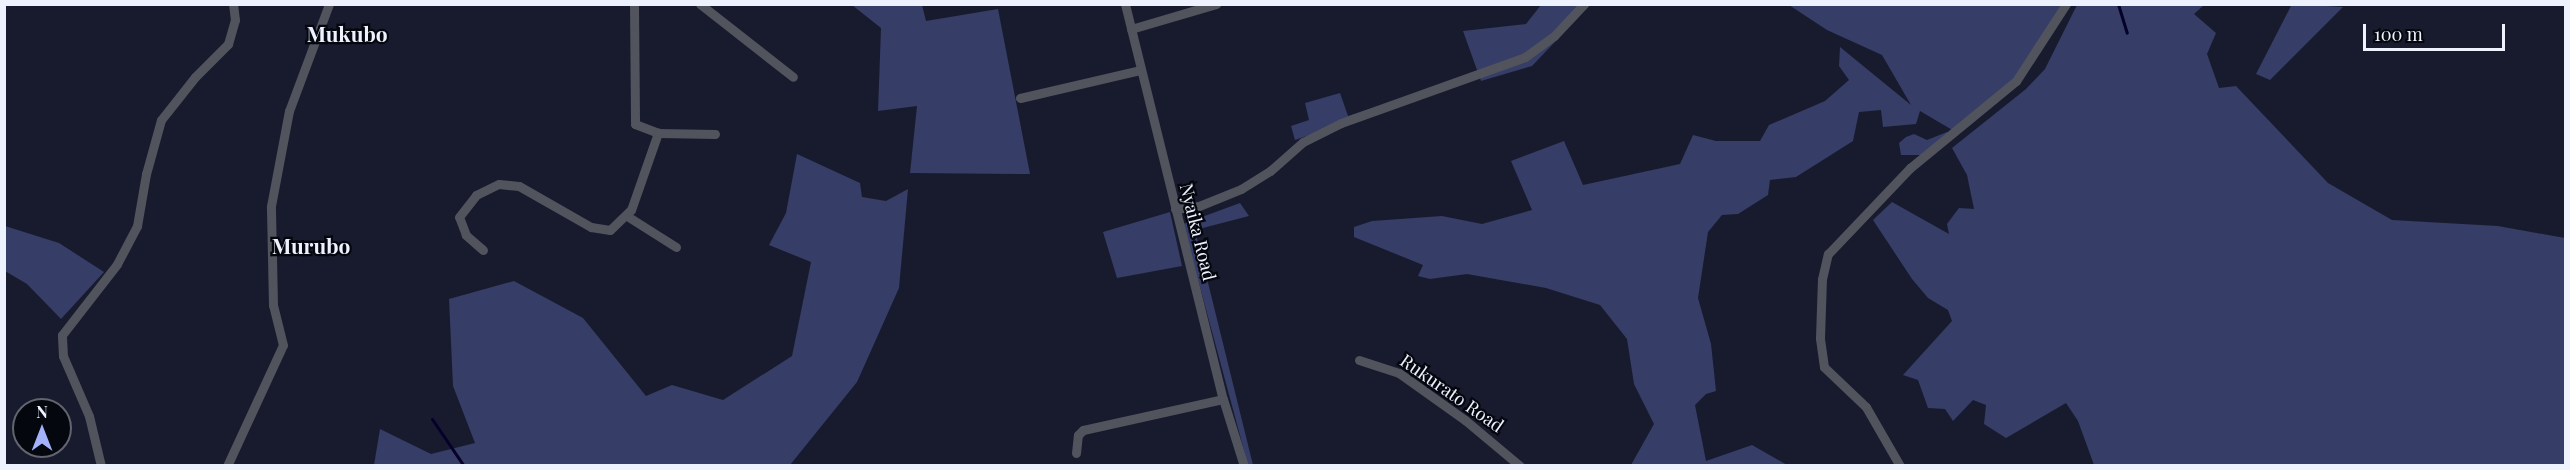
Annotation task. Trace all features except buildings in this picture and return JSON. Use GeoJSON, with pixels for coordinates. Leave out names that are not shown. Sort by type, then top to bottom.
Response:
{"type":"FeatureCollection","features":[{"type":"Feature","properties":{"kind":"street"},"geometry":{"type":"LineString","coordinates":[[101,465],[89,416],[63,356],[62,335],[117,264],[137,226],[146,174],[161,120],[195,77],[228,44],[235,20],[233,4]]}},
{"type":"Feature","properties":{"kind":"street"},"geometry":{"type":"LineString","coordinates":[[227,465],[283,345],[273,305],[271,206],[289,111],[329,4]]}},
{"type":"Feature","properties":{"kind":"street"},"geometry":{"type":"LineString","coordinates":[[634,4],[632,115],[634,124],[658,133],[715,134]]}},
{"type":"Feature","properties":{"kind":"street"},"geometry":{"type":"LineString","coordinates":[[700,4],[793,76]]}},
{"type":"Feature","properties":{"kind":"street","name":"Nyaika Road"},"geometry":{"type":"LineString","coordinates":[[1125,4],[1223,399],[1244,465]]}},
{"type":"Feature","properties":{"kind":"street"},"geometry":{"type":"LineString","coordinates":[[1131,29],[1215,4]]}},
{"type":"Feature","properties":{"kind":"street"},"geometry":{"type":"LineString","coordinates":[[1175,209],[1199,206],[1241,189],[1270,171],[1304,142],[1341,123],[1525,57],[1554,36],[1584,4]]}},
{"type":"Feature","properties":{"kind":"street"},"geometry":{"type":"LineString","coordinates":[[1900,465],[1866,407],[1824,367],[1820,338],[1822,279],[1828,254],[1910,168],[2016,81],[2066,4]]}},
{"type":"Feature","properties":{"kind":"street"},"geometry":{"type":"LineString","coordinates":[[1020,98],[1140,70]]}},
{"type":"Feature","properties":{"kind":"street"},"geometry":{"type":"LineString","coordinates":[[483,250],[466,235],[459,217],[476,195],[499,184],[519,186],[599,231],[610,230],[627,216],[658,133]]}},
{"type":"Feature","properties":{"kind":"street"},"geometry":{"type":"LineString","coordinates":[[627,216],[676,247]]}},
{"type":"Feature","properties":{"kind":"street","name":"Rukurato Road"},"geometry":{"type":"LineString","coordinates":[[1359,360],[1399,373],[1465,420],[1520,465]]}},
{"type":"Feature","properties":{"kind":"street"},"geometry":{"type":"LineString","coordinates":[[1076,453],[1078,435],[1083,430],[1223,399]]}},
{"type":"Feature","properties":{"kind":"shaded area"},"geometry":{"type":"Polygon","coordinates":[[[2292,4],[2343,7],[2270,80],[2256,74],[2292,4]]]}},
{"type":"Feature","properties":{"kind":"shaded area"},"geometry":{"type":"Polygon","coordinates":[[[852,5],[922,5],[926,21],[998,9],[1030,174],[910,173],[917,106],[878,111],[881,28],[852,5]]]}},
{"type":"Feature","properties":{"kind":"shaded area"},"geometry":{"type":"Polygon","coordinates":[[[1541,5],[1590,5],[1532,66],[1481,81],[1463,31],[1526,24],[1541,5]]]}},
{"type":"Feature","properties":{"kind":"shaded area"},"geometry":{"type":"Polygon","coordinates":[[[1789,5],[2066,5],[2014,87],[1954,131],[1920,111],[1916,124],[1883,127],[1881,110],[1859,112],[1853,141],[1796,177],[1770,180],[1768,195],[1738,214],[1722,215],[1708,232],[1698,298],[1711,344],[1716,391],[1706,394],[1695,405],[1706,461],[1752,445],[1787,465],[1631,465],[1654,424],[1634,384],[1627,339],[1600,305],[1546,288],[1467,274],[1430,279],[1418,276],[1423,265],[1354,237],[1354,227],[1372,221],[1442,216],[1482,224],[1532,210],[1511,161],[1564,141],[1583,185],[1680,164],[1693,135],[1716,141],[1760,141],[1769,125],[1825,101],[1849,80],[1839,66],[1840,47],[1911,105],[1882,55],[1827,30],[1789,5]]]}},
{"type":"Feature","properties":{"kind":"shaded area"},"geometry":{"type":"Polygon","coordinates":[[[2077,5],[2204,5],[2194,14],[2216,33],[2207,54],[2219,88],[2236,86],[2328,183],[2392,220],[2498,226],[2565,238],[2565,465],[2094,465],[2078,421],[2066,403],[2006,438],[1984,424],[1986,405],[1973,400],[1953,421],[1945,409],[1928,408],[1918,380],[1903,375],[1952,321],[1948,310],[1928,298],[1912,279],[1873,220],[1892,202],[1949,234],[1947,224],[1959,208],[1974,209],[1967,175],[1952,148],[2026,89],[2045,69],[2077,5]]]}},
{"type":"Feature","properties":{"kind":"shaded area"},"geometry":{"type":"Polygon","coordinates":[[[1340,93],[1348,116],[1394,101],[1396,105],[1295,140],[1291,126],[1309,120],[1305,103],[1340,93]]]}},
{"type":"Feature","properties":{"kind":"shaded area"},"geometry":{"type":"Polygon","coordinates":[[[1947,132],[1949,135],[1923,155],[1901,155],[1899,143],[1906,137],[1914,134],[1927,140],[1947,132]]]}},
{"type":"Feature","properties":{"kind":"shaded area"},"geometry":{"type":"Polygon","coordinates":[[[797,154],[860,183],[862,197],[886,201],[908,189],[899,288],[857,382],[790,465],[374,465],[380,429],[431,454],[475,443],[453,386],[449,299],[514,281],[583,318],[646,396],[672,385],[723,400],[792,356],[811,262],[769,245],[786,213],[797,154]]]}},
{"type":"Feature","properties":{"kind":"shaded area"},"geometry":{"type":"Polygon","coordinates":[[[1240,203],[1249,216],[1195,230],[1253,465],[1248,465],[1183,224],[1240,203]]]}},
{"type":"Feature","properties":{"kind":"shaded area"},"geometry":{"type":"Polygon","coordinates":[[[1170,212],[1182,266],[1117,278],[1103,232],[1170,212]]]}},
{"type":"Feature","properties":{"kind":"shaded area"},"geometry":{"type":"Polygon","coordinates":[[[5,226],[59,243],[104,272],[61,319],[27,284],[5,271],[5,226]]]}},
{"type":"Feature","properties":{"kind":"waterway"},"geometry":{"type":"LineString","coordinates":[[2118,4],[2127,33]]}},
{"type":"Feature","properties":{"kind":"waterway"},"geometry":{"type":"LineString","coordinates":[[432,419],[464,466]]}},
{"type":"Feature","properties":{"kind":"district","name":"Mukubo"},"geometry":{"type":"Point","coordinates":[347,33]}},
{"type":"Feature","properties":{"kind":"district","name":"Murubo"},"geometry":{"type":"Point","coordinates":[311,245]}}]}
